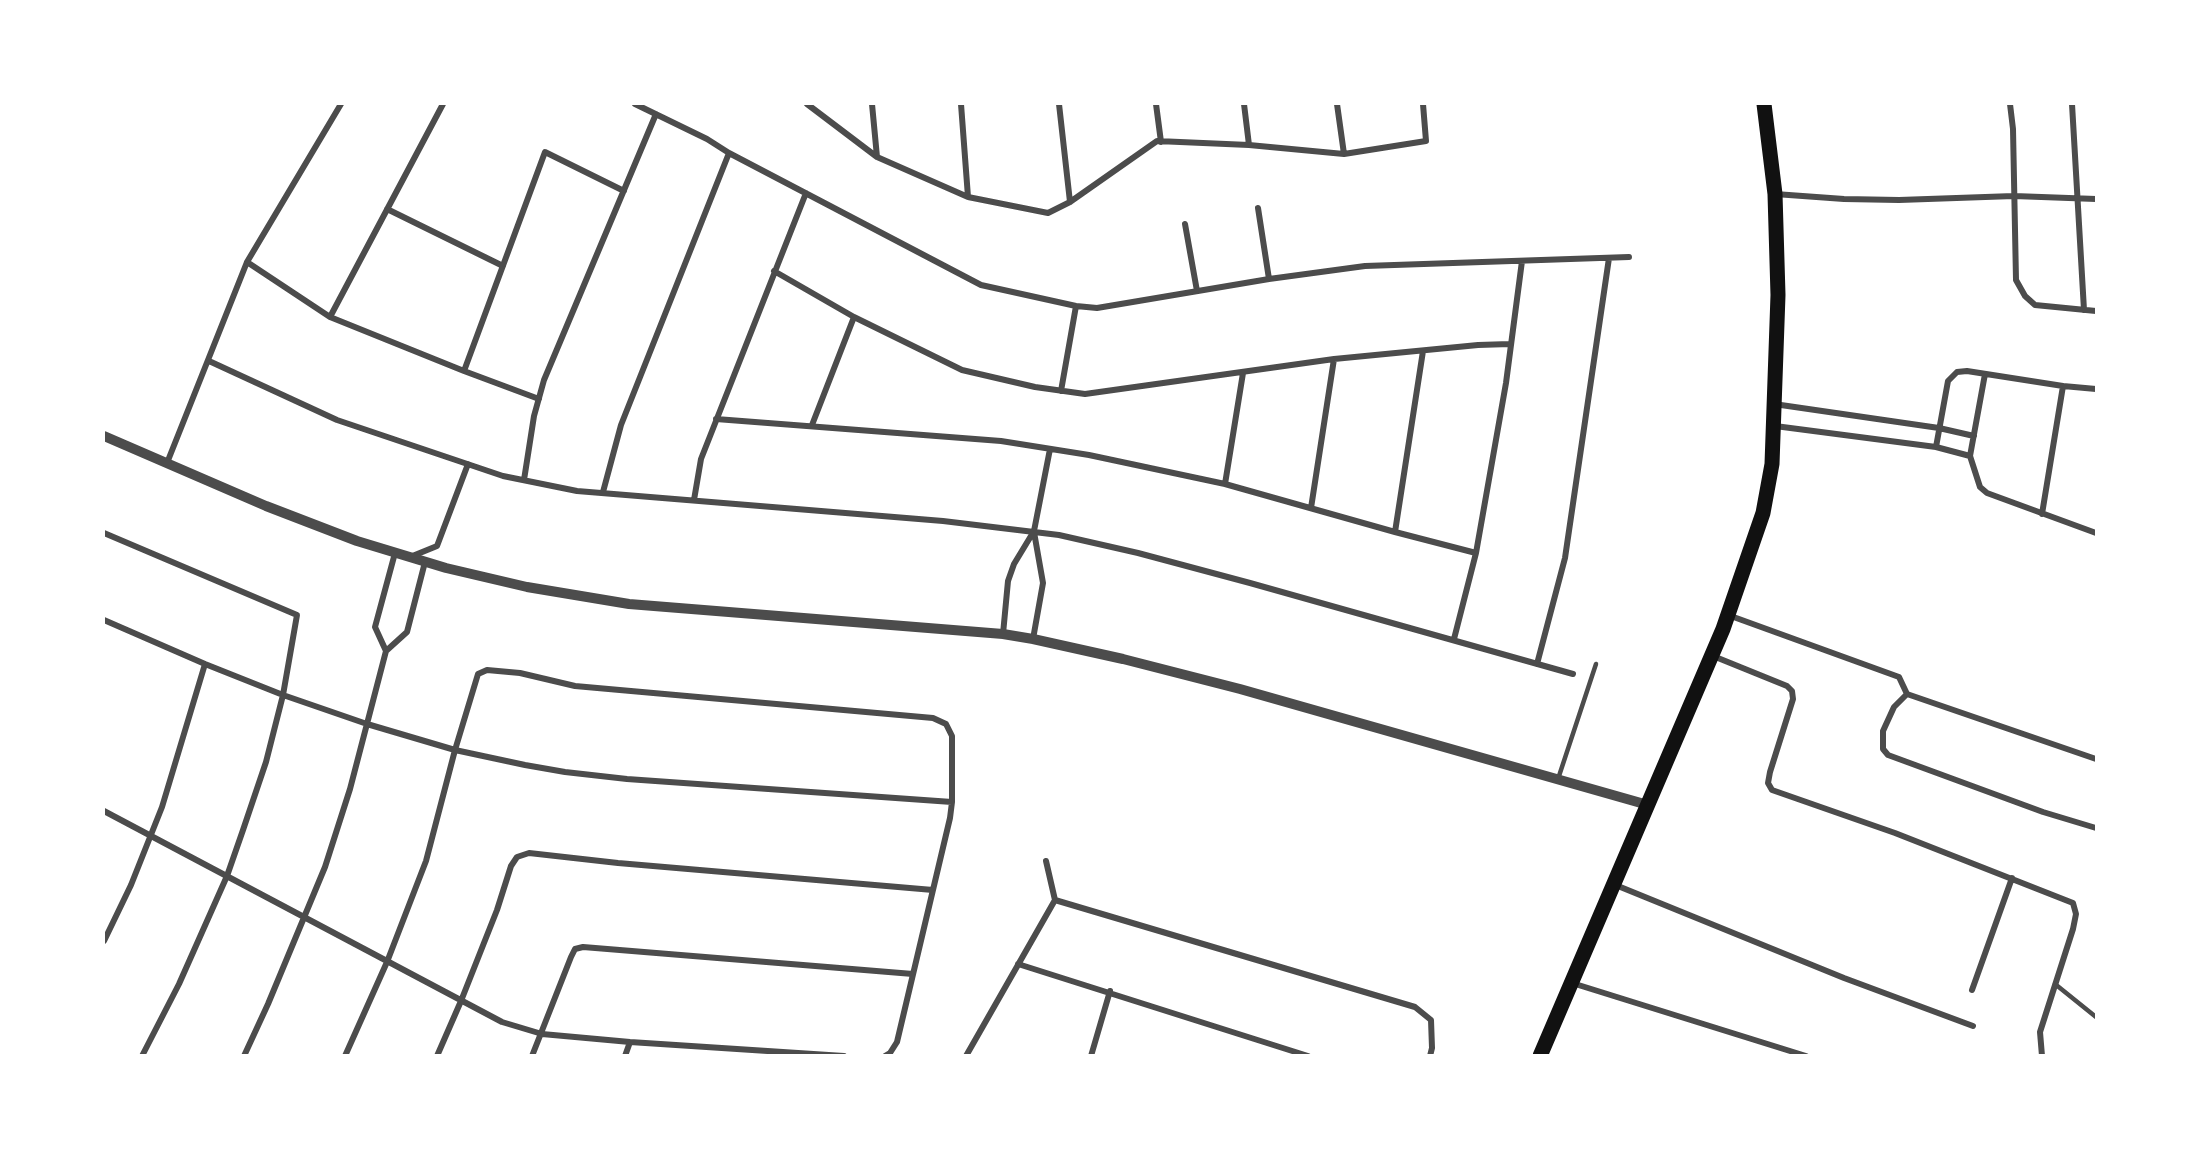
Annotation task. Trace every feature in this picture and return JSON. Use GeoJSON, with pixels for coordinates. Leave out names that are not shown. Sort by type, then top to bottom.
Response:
{"type":"FeatureCollection","features":[{"type":"Feature","properties":{"kind":"main road"},"geometry":{"type":"LineString","coordinates":[[1540,1056],[1612,884],[1712,656],[1763,513],[1772,464],[1778,295],[1775,194],[1764,104]]}},
{"type":"Feature","properties":{"kind":"street"},"geometry":{"type":"LineString","coordinates":[[167,463],[247,262],[341,104]]}},
{"type":"Feature","properties":{"kind":"street"},"geometry":{"type":"LineString","coordinates":[[330,317],[443,104]]}},
{"type":"Feature","properties":{"kind":"street"},"geometry":{"type":"LineString","coordinates":[[637,104],[981,285],[1076,306],[1097,308],[1269,279],[1365,266],[1629,257]]}},
{"type":"Feature","properties":{"kind":"street"},"geometry":{"type":"LineString","coordinates":[[807,104],[877,157],[968,197],[1048,213],[1070,202],[1157,141],[1249,145],[1344,154],[1426,141],[1423,104]]}},
{"type":"Feature","properties":{"kind":"street"},"geometry":{"type":"LineString","coordinates":[[872,104],[877,157]]}},
{"type":"Feature","properties":{"kind":"street"},"geometry":{"type":"LineString","coordinates":[[961,104],[968,197]]}},
{"type":"Feature","properties":{"kind":"street"},"geometry":{"type":"LineString","coordinates":[[1059,104],[1070,202]]}},
{"type":"Feature","properties":{"kind":"street"},"geometry":{"type":"LineString","coordinates":[[1156,104],[1161,142]]}},
{"type":"Feature","properties":{"kind":"street"},"geometry":{"type":"LineString","coordinates":[[1244,104],[1249,145]]}},
{"type":"Feature","properties":{"kind":"street"},"geometry":{"type":"LineString","coordinates":[[1337,104],[1344,154]]}},
{"type":"Feature","properties":{"kind":"street"},"geometry":{"type":"LineString","coordinates":[[2010,104],[2013,129],[2016,280],[2025,296],[2034,305],[2097,311]]}},
{"type":"Feature","properties":{"kind":"street"},"geometry":{"type":"LineString","coordinates":[[2072,104],[2084,310]]}},
{"type":"Feature","properties":{"kind":"street"},"geometry":{"type":"LineString","coordinates":[[524,480],[534,416],[544,380],[656,114]]}},
{"type":"Feature","properties":{"kind":"street"},"geometry":{"type":"LineString","coordinates":[[464,371],[545,152],[624,191]]}},
{"type":"Feature","properties":{"kind":"street"},"geometry":{"type":"LineString","coordinates":[[603,492],[621,425],[729,153]]}},
{"type":"Feature","properties":{"kind":"street"},"geometry":{"type":"LineString","coordinates":[[694,500],[701,459],[806,193]]}},
{"type":"Feature","properties":{"kind":"street"},"geometry":{"type":"LineString","coordinates":[[1775,194],[1899,200],[2014,196],[2097,199]]}},
{"type":"Feature","properties":{"kind":"street"},"geometry":{"type":"LineString","coordinates":[[1258,208],[1269,279]]}},
{"type":"Feature","properties":{"kind":"street"},"geometry":{"type":"LineString","coordinates":[[387,209],[503,266]]}},
{"type":"Feature","properties":{"kind":"street"},"geometry":{"type":"LineString","coordinates":[[1185,224],[1197,291]]}},
{"type":"Feature","properties":{"kind":"street"},"geometry":{"type":"LineString","coordinates":[[1537,664],[1565,558],[1609,258]]}},
{"type":"Feature","properties":{"kind":"street"},"geometry":{"type":"LineString","coordinates":[[1454,639],[1476,553],[1506,383],[1522,261]]}},
{"type":"Feature","properties":{"kind":"street"},"geometry":{"type":"LineString","coordinates":[[247,262],[330,317],[539,399]]}},
{"type":"Feature","properties":{"kind":"street"},"geometry":{"type":"LineString","coordinates":[[774,271],[854,317],[962,370],[1085,394],[1334,359],[1510,344]]}},
{"type":"Feature","properties":{"kind":"street"},"geometry":{"type":"LineString","coordinates":[[1061,391],[1076,306]]}},
{"type":"Feature","properties":{"kind":"street"},"geometry":{"type":"LineString","coordinates":[[812,425],[854,317]]}},
{"type":"Feature","properties":{"kind":"street"},"geometry":{"type":"LineString","coordinates":[[1395,532],[1423,351]]}},
{"type":"Feature","properties":{"kind":"street"},"geometry":{"type":"LineString","coordinates":[[1311,508],[1334,359]]}},
{"type":"Feature","properties":{"kind":"street"},"geometry":{"type":"LineString","coordinates":[[209,361],[337,420],[503,476],[577,490],[1034,531],[1138,553],[1454,639],[1573,674]]}},
{"type":"Feature","properties":{"kind":"street"},"geometry":{"type":"LineString","coordinates":[[1936,447],[1948,381],[1957,372],[2097,389]]}},
{"type":"Feature","properties":{"kind":"street"},"geometry":{"type":"LineString","coordinates":[[1226,484],[1243,373]]}},
{"type":"Feature","properties":{"kind":"street"},"geometry":{"type":"LineString","coordinates":[[1985,374],[1970,456],[1980,487],[1987,493],[2097,533]]}},
{"type":"Feature","properties":{"kind":"street"},"geometry":{"type":"LineString","coordinates":[[2042,514],[2063,386]]}},
{"type":"Feature","properties":{"kind":"street"},"geometry":{"type":"LineString","coordinates":[[1774,404],[1939,428],[1974,436]]}},
{"type":"Feature","properties":{"kind":"street"},"geometry":{"type":"LineString","coordinates":[[716,419],[1001,441],[1136,463],[1226,484],[1476,553]]}},
{"type":"Feature","properties":{"kind":"street"},"geometry":{"type":"LineString","coordinates":[[1774,426],[1936,447],[1970,456]]}},
{"type":"Feature","properties":{"kind":"street"},"geometry":{"type":"LineString","coordinates":[[104,436],[286,514],[357,541],[425,562],[527,587],[629,604],[1003,634],[1033,639],[1230,686],[1648,805]]}},
{"type":"Feature","properties":{"kind":"street"},"geometry":{"type":"LineString","coordinates":[[1003,634],[1008,581],[1014,564],[1034,531],[1050,449]]}},
{"type":"Feature","properties":{"kind":"street"},"geometry":{"type":"LineString","coordinates":[[410,557],[436,546],[468,464]]}},
{"type":"Feature","properties":{"kind":"street"},"geometry":{"type":"LineString","coordinates":[[1033,639],[1043,583],[1034,531]]}},
{"type":"Feature","properties":{"kind":"street"},"geometry":{"type":"LineString","coordinates":[[104,533],[297,615],[283,695],[266,762],[227,876],[179,984],[142,1056]]}},
{"type":"Feature","properties":{"kind":"street"},"geometry":{"type":"LineString","coordinates":[[386,651],[375,627],[395,552]]}},
{"type":"Feature","properties":{"kind":"street"},"geometry":{"type":"LineString","coordinates":[[244,1056],[306,917],[325,867],[350,789],[386,651],[407,632],[425,562]]}},
{"type":"Feature","properties":{"kind":"street"},"geometry":{"type":"LineString","coordinates":[[1728,615],[1899,677],[1907,694],[2097,759]]}},
{"type":"Feature","properties":{"kind":"street"},"geometry":{"type":"LineString","coordinates":[[104,620],[283,695],[367,724],[455,750],[555,770],[627,779],[952,802]]}},
{"type":"Feature","properties":{"kind":"street"},"geometry":{"type":"LineString","coordinates":[[1712,656],[1787,686],[1792,691],[1793,699],[1770,772],[1768,783],[1772,790],[1895,833],[2073,903],[2076,914],[2073,929],[2040,1032],[2042,1056]]}},
{"type":"Feature","properties":{"kind":"street"},"geometry":{"type":"LineString","coordinates":[[104,941],[131,885],[162,807],[205,664]]}},
{"type":"Feature","properties":{"kind":"street"},"geometry":{"type":"LineString","coordinates":[[345,1056],[387,962],[426,861],[478,674],[487,670],[520,673],[575,686],[933,718],[946,724],[952,736],[952,802],[897,1042],[887,1054]]}},
{"type":"Feature","properties":{"kind":"street"},"geometry":{"type":"LineString","coordinates":[[1907,694],[1893,707],[1883,730],[1883,748],[1888,755],[2043,812],[2097,828]]}},
{"type":"Feature","properties":{"kind":"street"},"geometry":{"type":"LineString","coordinates":[[104,811],[502,1022],[542,1034],[786,1054],[844,1056]]}},
{"type":"Feature","properties":{"kind":"street"},"geometry":{"type":"LineString","coordinates":[[437,1056],[462,1001],[511,866],[517,857],[529,854],[933,890]]}},
{"type":"Feature","properties":{"kind":"street"},"geometry":{"type":"LineString","coordinates":[[966,1056],[1055,900],[1046,861]]}},
{"type":"Feature","properties":{"kind":"street"},"geometry":{"type":"LineString","coordinates":[[1972,990],[2012,878]]}},
{"type":"Feature","properties":{"kind":"street"},"geometry":{"type":"LineString","coordinates":[[1612,884],[1844,978],[1973,1026]]}},
{"type":"Feature","properties":{"kind":"street"},"geometry":{"type":"LineString","coordinates":[[1055,900],[1415,1006],[1431,1020],[1430,1056]]}},
{"type":"Feature","properties":{"kind":"street"},"geometry":{"type":"LineString","coordinates":[[532,1056],[571,957],[575,949],[583,947],[913,974]]}},
{"type":"Feature","properties":{"kind":"street"},"geometry":{"type":"LineString","coordinates":[[1018,964],[1308,1056]]}},
{"type":"Feature","properties":{"kind":"street"},"geometry":{"type":"LineString","coordinates":[[1572,983],[1806,1056]]}},
{"type":"Feature","properties":{"kind":"street"},"geometry":{"type":"LineString","coordinates":[[1091,1056],[1110,992]]}},
{"type":"Feature","properties":{"kind":"street"},"geometry":{"type":"LineString","coordinates":[[625,1056],[630,1042]]}},
{"type":"Feature","properties":{"kind":"lane"},"geometry":{"type":"LineString","coordinates":[[1558,779],[1596,664]]}},
{"type":"Feature","properties":{"kind":"lane"},"geometry":{"type":"LineString","coordinates":[[2055,984],[2097,1017]]}}]}
